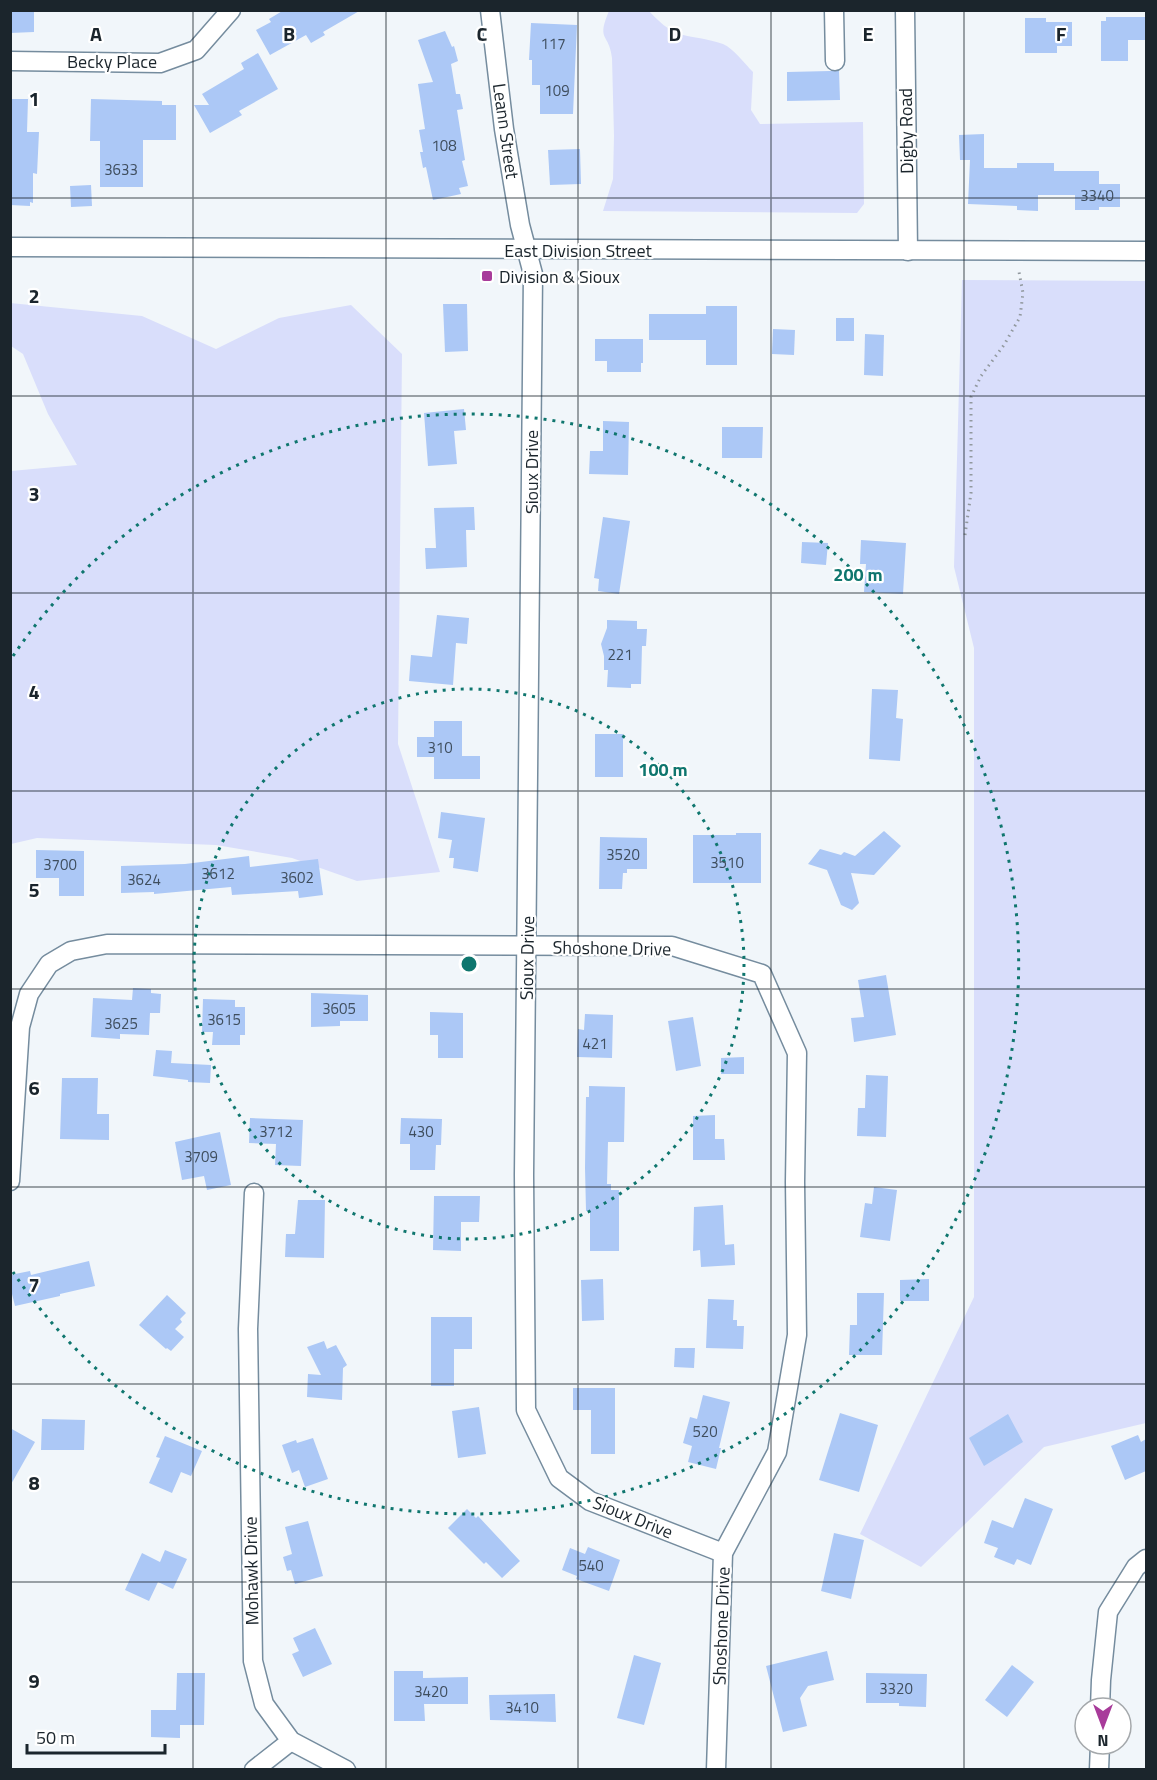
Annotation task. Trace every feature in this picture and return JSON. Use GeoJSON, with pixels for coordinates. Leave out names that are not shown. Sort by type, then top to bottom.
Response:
{"type":"FeatureCollection","features":[{"type":"Feature","properties":{"kind":"street","name":"Becky Place"},"geometry":{"type":"LineString","coordinates":[[10,61],[160,63],[196,50],[231,10]]}},
{"type":"Feature","properties":{"kind":"street","name":"Leann Street"},"geometry":{"type":"LineString","coordinates":[[490,10],[504,129],[526,250]]}},
{"type":"Feature","properties":{"kind":"street"},"geometry":{"type":"LineString","coordinates":[[834,10],[835,61]]}},
{"type":"Feature","properties":{"kind":"street","name":"Digby Road"},"geometry":{"type":"LineString","coordinates":[[905,10],[908,251]]}},
{"type":"Feature","properties":{"kind":"street","name":"East Division Street"},"geometry":{"type":"LineString","coordinates":[[10,247],[1146,251]]}},
{"type":"Feature","properties":{"kind":"street","name":"Sioux Drive"},"geometry":{"type":"LineString","coordinates":[[526,250],[533,274],[524,1175],[526,1410],[559,1478],[590,1501],[723,1553]]}},
{"type":"Feature","properties":{"kind":"street","name":"Shoshone Drive"},"geometry":{"type":"LineString","coordinates":[[10,1181],[20,1027],[28,994],[49,964],[71,951],[107,944],[672,946],[762,974],[796,1053],[796,1335],[777,1452],[723,1553],[716,1770]]}},
{"type":"Feature","properties":{"kind":"street","name":"Mohawk Drive"},"geometry":{"type":"LineString","coordinates":[[254,1193],[248,1329],[253,1661],[264,1704],[291,1741],[346,1770]]}},
{"type":"Feature","properties":{"kind":"street"},"geometry":{"type":"LineString","coordinates":[[1100,1696],[1108,1612],[1136,1567],[1146,1559]]}},
{"type":"Feature","properties":{"kind":"street"},"geometry":{"type":"LineString","coordinates":[[254,1770],[291,1741]]}},
{"type":"Feature","properties":{"kind":"path"},"geometry":{"type":"LineString","coordinates":[[965,535],[971,493],[971,397],[981,376],[1004,345],[1020,317],[1023,292],[1019,272]]}},
{"type":"Feature","properties":{"kind":"shaded area"},"geometry":{"type":"Polygon","coordinates":[[[609,11],[649,11],[676,32],[711,40],[731,49],[753,72],[751,110],[760,124],[863,122],[864,204],[857,213],[603,211],[613,179],[612,58],[603,33],[609,11]]]}},
{"type":"Feature","properties":{"kind":"shaded area"},"geometry":{"type":"Polygon","coordinates":[[[962,280],[1146,281],[1146,1423],[1044,1447],[921,1567],[860,1534],[974,1297],[974,648],[954,567],[962,280]]]}},
{"type":"Feature","properties":{"kind":"shaded area"},"geometry":{"type":"Polygon","coordinates":[[[10,303],[142,316],[216,349],[279,318],[351,305],[402,354],[398,744],[440,872],[357,881],[292,858],[216,845],[37,838],[11,844],[11,471],[77,465],[48,414],[23,354],[11,346],[10,303]]]}},
{"type":"Feature","properties":{"kind":"building"},"geometry":{"type":"Polygon","coordinates":[[[10,10],[34,10],[34,32],[10,33],[10,10]]]}},
{"type":"Feature","properties":{"kind":"building"},"geometry":{"type":"Polygon","coordinates":[[[284,10],[361,10],[323,32],[325,35],[311,43],[306,35],[270,55],[256,30],[271,22],[269,19],[284,10]]]}},
{"type":"Feature","properties":{"kind":"building"},"geometry":{"type":"Polygon","coordinates":[[[1106,17],[1146,17],[1146,40],[1128,40],[1128,61],[1101,61],[1101,21],[1106,21],[1106,17]]]}},
{"type":"Feature","properties":{"kind":"building"},"geometry":{"type":"Polygon","coordinates":[[[1025,18],[1046,18],[1046,22],[1072,22],[1072,46],[1057,46],[1057,53],[1025,53],[1025,18]]]}},
{"type":"Feature","properties":{"kind":"building"},"geometry":{"type":"Polygon","coordinates":[[[531,23],[577,25],[573,114],[540,114],[540,85],[532,85],[532,60],[529,60],[531,23]]]}},
{"type":"Feature","properties":{"kind":"building"},"geometry":{"type":"Polygon","coordinates":[[[445,31],[452,47],[454,46],[458,61],[451,64],[456,94],[460,94],[463,109],[457,110],[465,160],[462,161],[468,186],[459,188],[461,194],[433,200],[426,167],[423,168],[420,152],[423,152],[419,130],[425,129],[418,84],[433,82],[418,40],[445,31]]]}},
{"type":"Feature","properties":{"kind":"building"},"geometry":{"type":"Polygon","coordinates":[[[258,53],[278,89],[239,111],[242,115],[210,133],[194,105],[209,105],[202,94],[244,69],[241,63],[258,53]]]}},
{"type":"Feature","properties":{"kind":"building"},"geometry":{"type":"Polygon","coordinates":[[[839,71],[840,100],[787,101],[787,72],[839,71]]]}},
{"type":"Feature","properties":{"kind":"building"},"geometry":{"type":"Polygon","coordinates":[[[10,99],[28,99],[27,132],[39,132],[37,174],[33,173],[33,203],[30,202],[30,206],[10,205],[10,99]]]}},
{"type":"Feature","properties":{"kind":"building"},"geometry":{"type":"Polygon","coordinates":[[[91,99],[162,101],[162,105],[176,105],[176,140],[143,140],[143,187],[100,187],[100,141],[90,141],[91,99]]]}},
{"type":"Feature","properties":{"kind":"building"},"geometry":{"type":"Polygon","coordinates":[[[984,134],[984,168],[1017,168],[1017,163],[1054,163],[1054,171],[1099,171],[1099,184],[1120,184],[1120,207],[1075,210],[1075,195],[1038,195],[1038,211],[1017,210],[1017,206],[968,204],[970,160],[960,160],[959,135],[984,134]]]}},
{"type":"Feature","properties":{"kind":"building"},"geometry":{"type":"Polygon","coordinates":[[[580,149],[581,184],[550,185],[548,150],[580,149]]]}},
{"type":"Feature","properties":{"kind":"building"},"geometry":{"type":"Polygon","coordinates":[[[91,185],[92,206],[71,207],[70,186],[91,185]]]}},
{"type":"Feature","properties":{"kind":"building"},"geometry":{"type":"Polygon","coordinates":[[[443,304],[467,304],[468,351],[445,352],[443,304]]]}},
{"type":"Feature","properties":{"kind":"building"},"geometry":{"type":"Polygon","coordinates":[[[706,306],[737,306],[737,365],[706,365],[706,340],[649,340],[649,314],[706,314],[706,306]]]}},
{"type":"Feature","properties":{"kind":"building"},"geometry":{"type":"Polygon","coordinates":[[[836,318],[854,318],[854,341],[836,341],[836,318]]]}},
{"type":"Feature","properties":{"kind":"building"},"geometry":{"type":"Polygon","coordinates":[[[773,329],[795,330],[794,355],[772,354],[773,329]]]}},
{"type":"Feature","properties":{"kind":"building"},"geometry":{"type":"Polygon","coordinates":[[[865,334],[884,335],[883,376],[864,375],[865,334]]]}},
{"type":"Feature","properties":{"kind":"building"},"geometry":{"type":"Polygon","coordinates":[[[595,339],[643,339],[641,372],[607,372],[607,361],[595,361],[595,339]]]}},
{"type":"Feature","properties":{"kind":"building"},"geometry":{"type":"Polygon","coordinates":[[[464,409],[466,430],[454,431],[457,464],[428,466],[424,413],[464,409]]]}},
{"type":"Feature","properties":{"kind":"building"},"geometry":{"type":"Polygon","coordinates":[[[603,421],[629,422],[628,475],[589,474],[590,451],[603,451],[603,421]]]}},
{"type":"Feature","properties":{"kind":"building"},"geometry":{"type":"Polygon","coordinates":[[[722,427],[763,427],[762,458],[722,458],[722,427]]]}},
{"type":"Feature","properties":{"kind":"building"},"geometry":{"type":"Polygon","coordinates":[[[474,507],[475,530],[466,530],[467,567],[426,569],[425,548],[436,548],[434,508],[474,507]]]}},
{"type":"Feature","properties":{"kind":"building"},"geometry":{"type":"Polygon","coordinates":[[[603,517],[630,521],[619,594],[598,591],[599,579],[594,578],[603,517]]]}},
{"type":"Feature","properties":{"kind":"building"},"geometry":{"type":"Polygon","coordinates":[[[861,540],[906,543],[903,594],[864,592],[866,564],[860,564],[861,540]]]}},
{"type":"Feature","properties":{"kind":"building"},"geometry":{"type":"Polygon","coordinates":[[[802,542],[828,543],[826,565],[801,563],[802,542]]]}},
{"type":"Feature","properties":{"kind":"building"},"geometry":{"type":"Polygon","coordinates":[[[437,615],[469,618],[467,644],[456,643],[453,685],[409,681],[411,655],[432,657],[437,615]]]}},
{"type":"Feature","properties":{"kind":"building"},"geometry":{"type":"Polygon","coordinates":[[[607,620],[637,621],[637,629],[647,629],[646,646],[642,646],[641,684],[631,684],[631,688],[607,687],[608,670],[604,670],[601,644],[607,628],[607,620]]]}},
{"type":"Feature","properties":{"kind":"building"},"geometry":{"type":"Polygon","coordinates":[[[872,689],[898,690],[896,718],[903,719],[900,761],[869,759],[872,689]]]}},
{"type":"Feature","properties":{"kind":"building"},"geometry":{"type":"Polygon","coordinates":[[[434,721],[462,721],[462,756],[480,756],[480,779],[434,779],[434,757],[417,757],[417,737],[434,737],[434,721]]]}},
{"type":"Feature","properties":{"kind":"building"},"geometry":{"type":"Polygon","coordinates":[[[595,734],[623,734],[623,777],[595,777],[595,734]]]}},
{"type":"Feature","properties":{"kind":"building"},"geometry":{"type":"Polygon","coordinates":[[[441,812],[485,818],[478,872],[453,868],[454,858],[449,858],[452,840],[438,838],[441,812]]]}},
{"type":"Feature","properties":{"kind":"building"},"geometry":{"type":"Polygon","coordinates":[[[884,831],[901,846],[874,875],[851,873],[859,903],[852,910],[841,905],[827,870],[808,864],[820,849],[855,856],[884,831]]]}},
{"type":"Feature","properties":{"kind":"building"},"geometry":{"type":"Polygon","coordinates":[[[736,833],[761,833],[761,883],[693,883],[693,835],[736,835],[736,833]]]}},
{"type":"Feature","properties":{"kind":"building"},"geometry":{"type":"Polygon","coordinates":[[[600,837],[647,838],[647,869],[627,869],[627,873],[623,873],[622,889],[599,889],[600,837]]]}},
{"type":"Feature","properties":{"kind":"building"},"geometry":{"type":"Polygon","coordinates":[[[36,850],[84,851],[84,896],[59,896],[59,878],[36,878],[36,850]]]}},
{"type":"Feature","properties":{"kind":"building"},"geometry":{"type":"Polygon","coordinates":[[[249,856],[250,867],[318,859],[323,895],[299,898],[298,891],[232,895],[231,887],[154,894],[154,892],[121,893],[121,866],[185,864],[249,856]]]}},
{"type":"Feature","properties":{"kind":"building"},"geometry":{"type":"Polygon","coordinates":[[[886,975],[896,1035],[854,1042],[851,1018],[864,1017],[858,980],[886,975]]]}},
{"type":"Feature","properties":{"kind":"building"},"geometry":{"type":"Polygon","coordinates":[[[133,988],[151,989],[151,993],[161,994],[160,1013],[150,1013],[149,1035],[120,1034],[120,1039],[91,1037],[93,998],[132,1000],[133,988]]]}},
{"type":"Feature","properties":{"kind":"building"},"geometry":{"type":"Polygon","coordinates":[[[311,993],[368,995],[368,1021],[340,1021],[340,1026],[311,1027],[311,993]]]}},
{"type":"Feature","properties":{"kind":"building"},"geometry":{"type":"Polygon","coordinates":[[[203,999],[235,1000],[235,1007],[245,1007],[245,1035],[240,1035],[240,1045],[212,1045],[213,1032],[202,1032],[203,999]]]}},
{"type":"Feature","properties":{"kind":"building"},"geometry":{"type":"Polygon","coordinates":[[[430,1012],[463,1013],[463,1058],[438,1058],[438,1035],[430,1035],[430,1012]]]}},
{"type":"Feature","properties":{"kind":"building"},"geometry":{"type":"Polygon","coordinates":[[[585,1014],[613,1015],[612,1058],[577,1057],[578,1029],[584,1030],[585,1014]]]}},
{"type":"Feature","properties":{"kind":"building"},"geometry":{"type":"Polygon","coordinates":[[[693,1017],[701,1066],[676,1071],[668,1021],[693,1017]]]}},
{"type":"Feature","properties":{"kind":"building"},"geometry":{"type":"Polygon","coordinates":[[[156,1050],[172,1051],[171,1063],[211,1065],[210,1083],[153,1076],[156,1050]]]}},
{"type":"Feature","properties":{"kind":"building"},"geometry":{"type":"Polygon","coordinates":[[[744,1057],[744,1074],[721,1074],[721,1058],[744,1057]]]}},
{"type":"Feature","properties":{"kind":"building"},"geometry":{"type":"Polygon","coordinates":[[[866,1075],[888,1076],[886,1137],[857,1136],[858,1108],[865,1108],[866,1075]]]}},
{"type":"Feature","properties":{"kind":"building"},"geometry":{"type":"Polygon","coordinates":[[[62,1078],[98,1078],[97,1114],[109,1114],[109,1140],[60,1139],[62,1078]]]}},
{"type":"Feature","properties":{"kind":"building"},"geometry":{"type":"Polygon","coordinates":[[[589,1086],[625,1087],[624,1142],[608,1142],[607,1184],[611,1184],[611,1190],[619,1190],[619,1251],[590,1251],[590,1211],[586,1211],[585,1168],[586,1097],[589,1097],[589,1086]]]}},
{"type":"Feature","properties":{"kind":"building"},"geometry":{"type":"Polygon","coordinates":[[[715,1115],[715,1139],[724,1139],[725,1160],[693,1160],[693,1116],[715,1115]]]}},
{"type":"Feature","properties":{"kind":"building"},"geometry":{"type":"Polygon","coordinates":[[[250,1118],[303,1120],[301,1166],[275,1165],[276,1144],[249,1143],[250,1118]]]}},
{"type":"Feature","properties":{"kind":"building"},"geometry":{"type":"Polygon","coordinates":[[[401,1118],[442,1119],[441,1145],[436,1145],[435,1170],[410,1170],[410,1144],[400,1144],[401,1118]]]}},
{"type":"Feature","properties":{"kind":"building"},"geometry":{"type":"Polygon","coordinates":[[[220,1132],[231,1185],[207,1190],[204,1176],[182,1180],[175,1142],[220,1132]]]}},
{"type":"Feature","properties":{"kind":"building"},"geometry":{"type":"Polygon","coordinates":[[[874,1187],[897,1190],[890,1241],[860,1237],[865,1203],[872,1204],[874,1187]]]}},
{"type":"Feature","properties":{"kind":"building"},"geometry":{"type":"Polygon","coordinates":[[[434,1196],[480,1196],[479,1222],[461,1222],[461,1251],[433,1250],[434,1196]]]}},
{"type":"Feature","properties":{"kind":"building"},"geometry":{"type":"Polygon","coordinates":[[[298,1200],[325,1200],[324,1258],[285,1257],[286,1234],[295,1234],[298,1200]]]}},
{"type":"Feature","properties":{"kind":"building"},"geometry":{"type":"Polygon","coordinates":[[[723,1205],[725,1245],[734,1244],[735,1265],[701,1267],[700,1250],[693,1251],[694,1207],[723,1205]]]}},
{"type":"Feature","properties":{"kind":"building"},"geometry":{"type":"Polygon","coordinates":[[[89,1261],[95,1286],[15,1306],[10,1275],[30,1271],[31,1275],[89,1261]]]}},
{"type":"Feature","properties":{"kind":"building"},"geometry":{"type":"Polygon","coordinates":[[[603,1279],[604,1320],[582,1321],[581,1280],[603,1279]]]}},
{"type":"Feature","properties":{"kind":"building"},"geometry":{"type":"Polygon","coordinates":[[[929,1279],[929,1301],[900,1301],[900,1280],[929,1279]]]}},
{"type":"Feature","properties":{"kind":"building"},"geometry":{"type":"Polygon","coordinates":[[[857,1293],[884,1293],[882,1355],[849,1355],[850,1325],[857,1325],[857,1293]]]}},
{"type":"Feature","properties":{"kind":"building"},"geometry":{"type":"Polygon","coordinates":[[[167,1295],[186,1313],[180,1319],[182,1322],[175,1329],[184,1337],[171,1351],[139,1325],[167,1295]]]}},
{"type":"Feature","properties":{"kind":"building"},"geometry":{"type":"Polygon","coordinates":[[[708,1299],[734,1300],[733,1320],[737,1320],[737,1326],[744,1326],[743,1349],[706,1348],[708,1299]]]}},
{"type":"Feature","properties":{"kind":"building"},"geometry":{"type":"Polygon","coordinates":[[[431,1317],[472,1317],[472,1349],[454,1349],[454,1386],[431,1386],[431,1317]]]}},
{"type":"Feature","properties":{"kind":"building"},"geometry":{"type":"Polygon","coordinates":[[[324,1341],[327,1349],[336,1345],[347,1365],[343,1368],[342,1400],[307,1397],[308,1374],[321,1375],[307,1347],[324,1341]]]}},
{"type":"Feature","properties":{"kind":"building"},"geometry":{"type":"Polygon","coordinates":[[[675,1348],[695,1348],[694,1368],[674,1367],[675,1348]]]}},
{"type":"Feature","properties":{"kind":"building"},"geometry":{"type":"Polygon","coordinates":[[[573,1388],[615,1388],[615,1454],[591,1454],[591,1410],[573,1410],[573,1388]]]}},
{"type":"Feature","properties":{"kind":"building"},"geometry":{"type":"Polygon","coordinates":[[[703,1395],[730,1402],[716,1469],[688,1462],[692,1446],[683,1443],[690,1417],[697,1419],[703,1395]]]}},
{"type":"Feature","properties":{"kind":"building"},"geometry":{"type":"Polygon","coordinates":[[[479,1407],[486,1454],[458,1458],[452,1411],[479,1407]]]}},
{"type":"Feature","properties":{"kind":"building"},"geometry":{"type":"Polygon","coordinates":[[[840,1413],[878,1425],[859,1492],[819,1480],[840,1413]]]}},
{"type":"Feature","properties":{"kind":"building"},"geometry":{"type":"Polygon","coordinates":[[[1008,1414],[1023,1442],[984,1466],[969,1438],[1008,1414]]]}},
{"type":"Feature","properties":{"kind":"building"},"geometry":{"type":"Polygon","coordinates":[[[42,1419],[85,1420],[84,1450],[41,1450],[42,1419]]]}},
{"type":"Feature","properties":{"kind":"building"},"geometry":{"type":"Polygon","coordinates":[[[10,1428],[35,1442],[10,1486],[10,1428]]]}},
{"type":"Feature","properties":{"kind":"building"},"geometry":{"type":"Polygon","coordinates":[[[1138,1435],[1141,1442],[1146,1439],[1146,1471],[1125,1480],[1111,1446],[1138,1435]]]}},
{"type":"Feature","properties":{"kind":"building"},"geometry":{"type":"Polygon","coordinates":[[[165,1436],[202,1451],[191,1476],[181,1472],[172,1493],[149,1483],[160,1458],[156,1457],[165,1436]]]}},
{"type":"Feature","properties":{"kind":"building"},"geometry":{"type":"Polygon","coordinates":[[[313,1438],[328,1479],[305,1487],[299,1470],[292,1473],[282,1445],[313,1438]]]}},
{"type":"Feature","properties":{"kind":"building"},"geometry":{"type":"Polygon","coordinates":[[[1025,1498],[1053,1509],[1031,1565],[1017,1559],[1014,1565],[994,1557],[998,1548],[984,1543],[992,1520],[1013,1528],[1025,1498]]]}},
{"type":"Feature","properties":{"kind":"building"},"geometry":{"type":"Polygon","coordinates":[[[467,1509],[476,1518],[478,1516],[520,1561],[502,1578],[486,1562],[484,1564],[448,1528],[467,1509]]]}},
{"type":"Feature","properties":{"kind":"building"},"geometry":{"type":"Polygon","coordinates":[[[308,1521],[323,1576],[295,1584],[291,1570],[287,1571],[283,1557],[292,1554],[285,1527],[308,1521]]]}},
{"type":"Feature","properties":{"kind":"building"},"geometry":{"type":"Polygon","coordinates":[[[834,1533],[864,1540],[851,1599],[821,1591],[834,1533]]]}},
{"type":"Feature","properties":{"kind":"building"},"geometry":{"type":"Polygon","coordinates":[[[588,1547],[620,1560],[609,1591],[576,1579],[577,1576],[562,1570],[570,1548],[585,1554],[588,1547]]]}},
{"type":"Feature","properties":{"kind":"building"},"geometry":{"type":"Polygon","coordinates":[[[165,1550],[187,1559],[173,1589],[158,1582],[149,1601],[125,1590],[142,1553],[160,1562],[165,1550]]]}},
{"type":"Feature","properties":{"kind":"building"},"geometry":{"type":"Polygon","coordinates":[[[315,1628],[332,1664],[303,1677],[292,1654],[299,1651],[293,1638],[315,1628]]]}},
{"type":"Feature","properties":{"kind":"building"},"geometry":{"type":"Polygon","coordinates":[[[827,1651],[834,1680],[808,1686],[800,1698],[807,1726],[783,1732],[766,1666],[827,1651]]]}},
{"type":"Feature","properties":{"kind":"building"},"geometry":{"type":"Polygon","coordinates":[[[634,1655],[661,1663],[644,1725],[617,1718],[634,1655]]]}},
{"type":"Feature","properties":{"kind":"building"},"geometry":{"type":"Polygon","coordinates":[[[1012,1665],[1034,1682],[1007,1717],[985,1700],[1012,1665]]]}},
{"type":"Feature","properties":{"kind":"building"},"geometry":{"type":"Polygon","coordinates":[[[394,1671],[423,1671],[423,1678],[468,1677],[468,1704],[424,1704],[425,1721],[394,1721],[394,1671]]]}},
{"type":"Feature","properties":{"kind":"building"},"geometry":{"type":"Polygon","coordinates":[[[177,1673],[205,1673],[204,1725],[180,1725],[180,1738],[151,1737],[151,1710],[176,1710],[177,1673]]]}},
{"type":"Feature","properties":{"kind":"building"},"geometry":{"type":"Polygon","coordinates":[[[866,1673],[927,1674],[926,1707],[899,1706],[899,1703],[866,1703],[866,1673]]]}},
{"type":"Feature","properties":{"kind":"building"},"geometry":{"type":"Polygon","coordinates":[[[555,1694],[556,1722],[490,1720],[489,1695],[555,1694]]]}},
{"type":"Feature","properties":{"kind":"place","name":"Division & Sioux"},"geometry":{"type":"Point","coordinates":[487,276]}}]}
